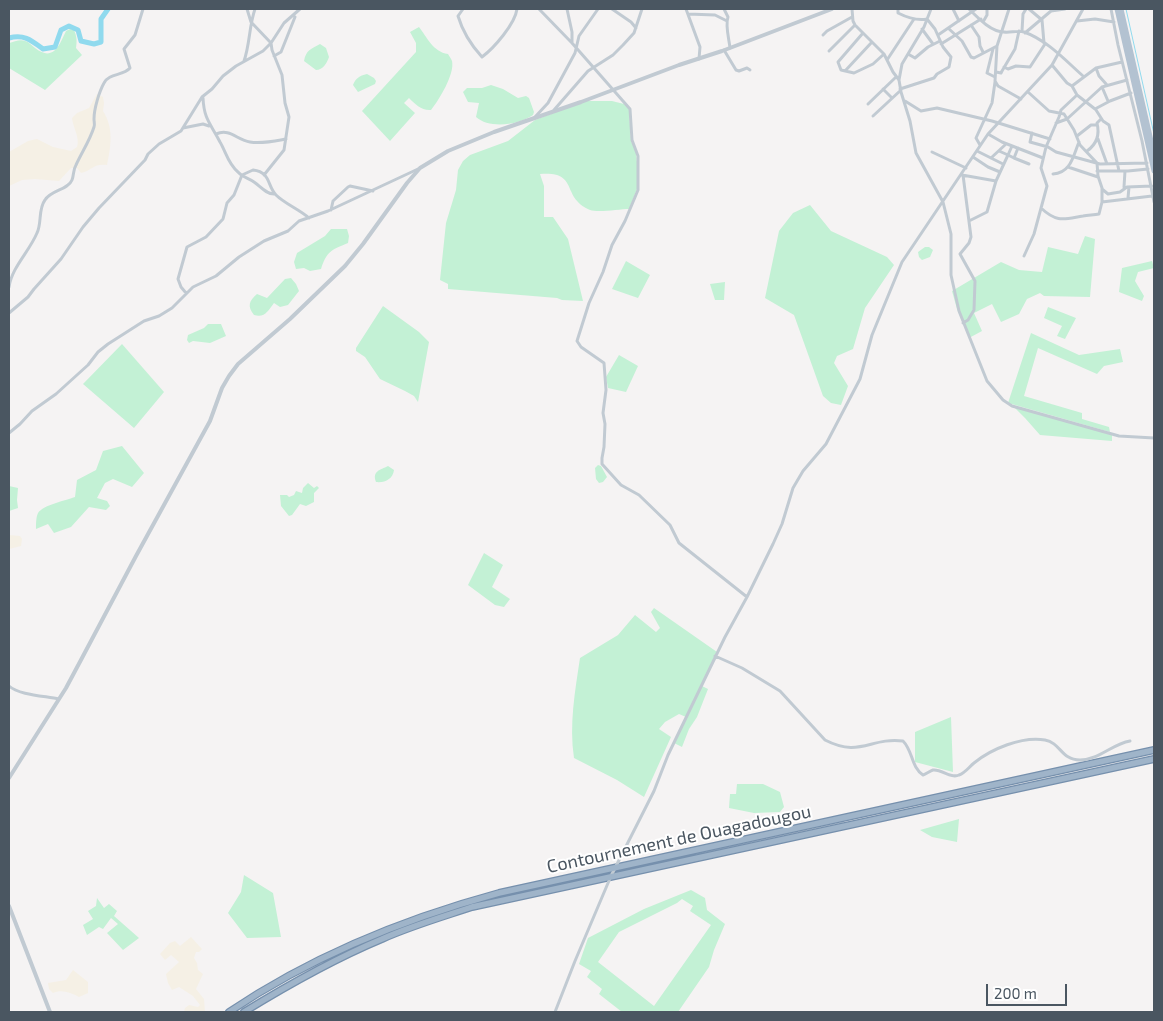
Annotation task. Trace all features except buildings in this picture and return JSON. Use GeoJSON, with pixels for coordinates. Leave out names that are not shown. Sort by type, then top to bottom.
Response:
{"type":"FeatureCollection","features":[{"type":"Feature","properties":{"kind":"highway","name":"Contournement de Ouagadougou"},"geometry":{"type":"LineString","coordinates":[[229,1012],[248,999],[309,965],[360,940],[421,916],[499,893],[1154,750]]}},
{"type":"Feature","properties":{"kind":"highway","name":"Contournement de Ouagadougou"},"geometry":{"type":"LineString","coordinates":[[244,1012],[286,986],[336,960],[391,935],[472,908],[611,876],[1154,759]]}},
{"type":"Feature","properties":{"kind":"main road"},"geometry":{"type":"LineString","coordinates":[[1119,9],[1154,154]]}},
{"type":"Feature","properties":{"kind":"main road"},"geometry":{"type":"LineString","coordinates":[[1119,9],[1151,170]]}},
{"type":"Feature","properties":{"kind":"street"},"geometry":{"type":"LineString","coordinates":[[9,287],[12,274],[37,234],[44,200],[56,190],[68,185],[72,181],[76,165],[88,144],[90,132],[94,128],[97,100],[105,81],[112,76],[128,71],[130,68],[124,49],[135,35],[143,9]]}},
{"type":"Feature","properties":{"kind":"street"},"geometry":{"type":"LineString","coordinates":[[247,9],[251,22],[271,43],[282,75],[285,103],[289,117],[284,150],[264,175]]}},
{"type":"Feature","properties":{"kind":"street"},"geometry":{"type":"LineString","coordinates":[[244,61],[250,43],[251,22],[255,9]]}},
{"type":"Feature","properties":{"kind":"street"},"geometry":{"type":"LineString","coordinates":[[183,129],[202,97],[226,74],[244,61],[263,51],[271,43],[282,26],[300,9]]}},
{"type":"Feature","properties":{"kind":"street"},"geometry":{"type":"LineString","coordinates":[[463,9],[458,16],[462,28],[468,40],[482,58],[506,32],[516,16],[517,9]]}},
{"type":"Feature","properties":{"kind":"street"},"geometry":{"type":"LineString","coordinates":[[539,9],[572,42],[630,109],[632,140],[638,156],[638,190],[588,302],[578,341],[581,347],[604,363],[606,390],[603,413],[605,424],[602,464],[621,485],[639,495],[670,525],[679,543],[747,597]]}},
{"type":"Feature","properties":{"kind":"street"},"geometry":{"type":"LineString","coordinates":[[567,9],[572,42]]}},
{"type":"Feature","properties":{"kind":"street"},"geometry":{"type":"LineString","coordinates":[[535,117],[548,103],[575,53],[579,36],[598,9]]}},
{"type":"Feature","properties":{"kind":"street"},"geometry":{"type":"LineString","coordinates":[[612,9],[631,22],[636,28]]}},
{"type":"Feature","properties":{"kind":"street"},"geometry":{"type":"LineString","coordinates":[[554,111],[593,67],[618,51],[634,33],[642,9]]}},
{"type":"Feature","properties":{"kind":"street"},"geometry":{"type":"LineString","coordinates":[[686,9],[700,47],[699,59]]}},
{"type":"Feature","properties":{"kind":"street"},"geometry":{"type":"LineString","coordinates":[[724,9],[728,17],[726,21],[730,48]]}},
{"type":"Feature","properties":{"kind":"street"},"geometry":{"type":"LineString","coordinates":[[9,433],[32,411],[56,394],[88,365],[98,352],[144,321],[159,316],[172,308],[193,287],[216,276],[239,257],[264,241],[288,231],[299,221],[331,210],[374,191],[458,147],[832,9]]}},
{"type":"Feature","properties":{"kind":"street"},"geometry":{"type":"LineString","coordinates":[[852,9],[852,17],[855,24],[884,54],[898,79],[905,101],[916,153],[943,202],[951,234],[950,262],[956,305],[983,373],[993,388],[1009,405],[1114,435],[1154,438]]}},
{"type":"Feature","properties":{"kind":"street"},"geometry":{"type":"LineString","coordinates":[[898,9],[899,14],[914,19],[927,19]]}},
{"type":"Feature","properties":{"kind":"street"},"geometry":{"type":"LineString","coordinates":[[868,104],[883,89],[898,79],[902,64],[931,9]]}},
{"type":"Feature","properties":{"kind":"street"},"geometry":{"type":"LineString","coordinates":[[953,9],[959,21]]}},
{"type":"Feature","properties":{"kind":"street"},"geometry":{"type":"LineString","coordinates":[[969,9],[990,27],[1002,33],[1022,32],[1045,44],[1083,76]]}},
{"type":"Feature","properties":{"kind":"street"},"geometry":{"type":"LineString","coordinates":[[938,35],[976,9]]}},
{"type":"Feature","properties":{"kind":"street"},"geometry":{"type":"LineString","coordinates":[[908,54],[915,58],[933,44],[956,35],[982,20],[987,14],[987,9]]}},
{"type":"Feature","properties":{"kind":"street"},"geometry":{"type":"LineString","coordinates":[[980,145],[976,138],[992,103],[996,77],[997,46],[1008,9]]}},
{"type":"Feature","properties":{"kind":"street"},"geometry":{"type":"LineString","coordinates":[[996,77],[1001,73],[1004,67],[1015,49],[1022,32],[1023,14],[1027,9],[1041,19],[1045,44],[1030,67],[1016,66],[1008,69],[1004,67]]}},
{"type":"Feature","properties":{"kind":"street"},"geometry":{"type":"LineString","coordinates":[[1022,32],[1053,10],[1065,9]]}},
{"type":"Feature","properties":{"kind":"street"},"geometry":{"type":"LineString","coordinates":[[556,1012],[565,985],[611,876],[654,791],[668,755],[715,656],[747,597],[782,524],[793,488],[803,471],[826,444],[860,378],[872,335],[902,262],[988,134],[1052,65],[1083,9]]}},
{"type":"Feature","properties":{"kind":"street"},"geometry":{"type":"LineString","coordinates":[[1111,9],[1147,163],[1151,170],[1154,202]]}},
{"type":"Feature","properties":{"kind":"street"},"geometry":{"type":"LineString","coordinates":[[274,56],[281,52],[296,14]]}},
{"type":"Feature","properties":{"kind":"street"},"geometry":{"type":"LineString","coordinates":[[688,14],[715,14],[726,21]]}},
{"type":"Feature","properties":{"kind":"street"},"geometry":{"type":"LineString","coordinates":[[823,35],[852,17]]}},
{"type":"Feature","properties":{"kind":"street"},"geometry":{"type":"LineString","coordinates":[[887,60],[914,19]]}},
{"type":"Feature","properties":{"kind":"street"},"geometry":{"type":"LineString","coordinates":[[872,116],[900,90],[933,79],[947,68],[950,63],[950,55],[927,19]]}},
{"type":"Feature","properties":{"kind":"street"},"geometry":{"type":"LineString","coordinates":[[1077,21],[1095,19],[1114,22]]}},
{"type":"Feature","properties":{"kind":"street"},"geometry":{"type":"LineString","coordinates":[[829,51],[855,24]]}},
{"type":"Feature","properties":{"kind":"street"},"geometry":{"type":"LineString","coordinates":[[971,25],[979,37],[983,52]]}},
{"type":"Feature","properties":{"kind":"street"},"geometry":{"type":"LineString","coordinates":[[948,28],[966,47],[971,57],[974,58],[997,46]]}},
{"type":"Feature","properties":{"kind":"street"},"geometry":{"type":"LineString","coordinates":[[922,29],[933,44]]}},
{"type":"Feature","properties":{"kind":"street"},"geometry":{"type":"LineString","coordinates":[[863,33],[838,62],[839,67],[844,71],[856,72],[873,64],[884,54]]}},
{"type":"Feature","properties":{"kind":"street"},"geometry":{"type":"LineString","coordinates":[[844,71],[872,42]]}},
{"type":"Feature","properties":{"kind":"street"},"geometry":{"type":"LineString","coordinates":[[993,49],[988,73],[996,77]]}},
{"type":"Feature","properties":{"kind":"street"},"geometry":{"type":"LineString","coordinates":[[724,50],[736,70],[739,71],[747,68],[750,70]]}},
{"type":"Feature","properties":{"kind":"street"},"geometry":{"type":"LineString","coordinates":[[1072,86],[1096,68],[1122,62]]}},
{"type":"Feature","properties":{"kind":"street"},"geometry":{"type":"LineString","coordinates":[[1052,65],[1067,83],[1072,86],[1077,95],[1087,101],[1102,120],[1109,125],[1119,171]]}},
{"type":"Feature","properties":{"kind":"street"},"geometry":{"type":"LineString","coordinates":[[1096,68],[1099,76],[1107,85]]}},
{"type":"Feature","properties":{"kind":"street"},"geometry":{"type":"LineString","coordinates":[[996,77],[998,86],[1021,99]]}},
{"type":"Feature","properties":{"kind":"street"},"geometry":{"type":"LineString","coordinates":[[1056,123],[1067,118],[1102,87],[1127,80]]}},
{"type":"Feature","properties":{"kind":"street"},"geometry":{"type":"LineString","coordinates":[[1102,87],[1108,101]]}},
{"type":"Feature","properties":{"kind":"street"},"geometry":{"type":"LineString","coordinates":[[883,89],[892,98]]}},
{"type":"Feature","properties":{"kind":"street"},"geometry":{"type":"LineString","coordinates":[[1028,92],[1049,111],[1061,112],[1067,118],[1077,136],[1078,142],[1068,167],[1063,172],[1053,174]]}},
{"type":"Feature","properties":{"kind":"street"},"geometry":{"type":"LineString","coordinates":[[1096,110],[1108,101],[1131,93]]}},
{"type":"Feature","properties":{"kind":"street"},"geometry":{"type":"LineString","coordinates":[[1024,256],[1034,234],[1046,186],[1041,168],[1041,157],[1062,108],[1077,95]]}},
{"type":"Feature","properties":{"kind":"street"},"geometry":{"type":"LineString","coordinates":[[202,97],[203,110],[209,126],[216,134],[225,155],[234,168],[309,218]]}},
{"type":"Feature","properties":{"kind":"street"},"geometry":{"type":"LineString","coordinates":[[905,101],[922,111],[937,108],[1050,138]]}},
{"type":"Feature","properties":{"kind":"street"},"geometry":{"type":"LineString","coordinates":[[1102,120],[1097,122],[1098,138],[1107,164]]}},
{"type":"Feature","properties":{"kind":"street"},"geometry":{"type":"LineString","coordinates":[[9,312],[28,297],[65,255],[83,227],[145,160],[148,154],[183,129],[202,124],[209,126]]}},
{"type":"Feature","properties":{"kind":"street"},"geometry":{"type":"LineString","coordinates":[[1077,136],[1091,125],[1098,125]]}},
{"type":"Feature","properties":{"kind":"street"},"geometry":{"type":"LineString","coordinates":[[216,134],[225,132],[251,142],[286,139]]}},
{"type":"Feature","properties":{"kind":"street"},"geometry":{"type":"LineString","coordinates":[[1032,133],[1030,142],[1073,157],[1107,164],[1147,163]]}},
{"type":"Feature","properties":{"kind":"street"},"geometry":{"type":"LineString","coordinates":[[988,134],[1006,144],[1041,157]]}},
{"type":"Feature","properties":{"kind":"street"},"geometry":{"type":"LineString","coordinates":[[1087,151],[1098,138]]}},
{"type":"Feature","properties":{"kind":"street"},"geometry":{"type":"LineString","coordinates":[[1078,142],[1097,163],[1098,177],[1106,194],[1120,192],[1124,187],[1125,171]]}},
{"type":"Feature","properties":{"kind":"street"},"geometry":{"type":"LineString","coordinates":[[995,157],[1006,144]]}},
{"type":"Feature","properties":{"kind":"street"},"geometry":{"type":"LineString","coordinates":[[968,221],[986,212],[996,181],[1012,146]]}},
{"type":"Feature","properties":{"kind":"street"},"geometry":{"type":"LineString","coordinates":[[1014,158],[1018,148]]}},
{"type":"Feature","properties":{"kind":"street"},"geometry":{"type":"LineString","coordinates":[[977,151],[991,158],[995,157],[1003,164]]}},
{"type":"Feature","properties":{"kind":"street"},"geometry":{"type":"LineString","coordinates":[[999,151],[1029,164]]}},
{"type":"Feature","properties":{"kind":"street"},"geometry":{"type":"LineString","coordinates":[[932,152],[966,168]]}},
{"type":"Feature","properties":{"kind":"street"},"geometry":{"type":"LineString","coordinates":[[973,157],[1000,172]]}},
{"type":"Feature","properties":{"kind":"street"},"geometry":{"type":"LineString","coordinates":[[1068,167],[1098,177]]}},
{"type":"Feature","properties":{"kind":"street"},"geometry":{"type":"LineString","coordinates":[[9,776],[59,699],[210,421],[222,388],[229,376],[238,364],[290,319],[344,266],[363,244],[406,183],[420,168]]}},
{"type":"Feature","properties":{"kind":"street"},"geometry":{"type":"LineString","coordinates":[[186,293],[178,279],[187,247],[206,237],[223,219],[227,203],[234,195],[242,175],[253,170],[259,171],[270,182],[274,194]]}},
{"type":"Feature","properties":{"kind":"street"},"geometry":{"type":"LineString","coordinates":[[1097,171],[1151,170]]}},
{"type":"Feature","properties":{"kind":"street"},"geometry":{"type":"LineString","coordinates":[[962,175],[996,181]]}},
{"type":"Feature","properties":{"kind":"street"},"geometry":{"type":"LineString","coordinates":[[962,175],[970,240],[960,254],[974,279],[975,306],[971,316],[964,323]]}},
{"type":"Feature","properties":{"kind":"street"},"geometry":{"type":"LineString","coordinates":[[331,210],[333,201],[348,187],[354,186],[374,191]]}},
{"type":"Feature","properties":{"kind":"street"},"geometry":{"type":"LineString","coordinates":[[1124,187],[1152,186]]}},
{"type":"Feature","properties":{"kind":"street"},"geometry":{"type":"LineString","coordinates":[[1128,198],[1130,187]]}},
{"type":"Feature","properties":{"kind":"street"},"geometry":{"type":"LineString","coordinates":[[1041,208],[1047,214],[1065,220],[1084,215],[1098,214],[1102,202],[1102,188]]}},
{"type":"Feature","properties":{"kind":"street"},"geometry":{"type":"LineString","coordinates":[[1116,193],[1116,200]]}},
{"type":"Feature","properties":{"kind":"street"},"geometry":{"type":"LineString","coordinates":[[1102,202],[1152,196]]}},
{"type":"Feature","properties":{"kind":"street"},"geometry":{"type":"LineString","coordinates":[[715,656],[742,668],[780,691],[825,740],[834,745],[862,748],[888,740],[903,741],[910,750],[913,764],[923,775],[934,770],[956,776],[960,775],[974,762],[996,748],[1018,742],[1044,740],[1055,744],[1067,757],[1080,760],[1096,757],[1117,745],[1130,741]]}},
{"type":"Feature","properties":{"kind":"street"},"geometry":{"type":"LineString","coordinates":[[9,686],[20,692],[59,699]]}},
{"type":"Feature","properties":{"kind":"street"},"geometry":{"type":"LineString","coordinates":[[9,906],[50,1012]]}},
{"type":"Feature","properties":{"kind":"green space"},"geometry":{"type":"Polygon","coordinates":[[[419,27],[434,47],[448,54],[452,61],[451,73],[442,94],[431,110],[416,105],[409,98],[404,103],[415,113],[390,141],[362,111],[416,52],[416,43],[410,32],[419,27]]]}},
{"type":"Feature","properties":{"kind":"green space"},"geometry":{"type":"Polygon","coordinates":[[[74,30],[76,48],[82,55],[45,90],[9,68],[9,43],[23,40],[41,52],[51,53],[58,47],[66,31],[74,30]]]}},
{"type":"Feature","properties":{"kind":"green space"},"geometry":{"type":"Polygon","coordinates":[[[320,44],[326,48],[329,57],[323,67],[316,70],[304,61],[308,52],[320,44]]]}},
{"type":"Feature","properties":{"kind":"green space"},"geometry":{"type":"Polygon","coordinates":[[[367,74],[374,78],[375,84],[358,92],[353,85],[354,83],[358,78],[367,74]]]}},
{"type":"Feature","properties":{"kind":"green space"},"geometry":{"type":"Polygon","coordinates":[[[491,85],[503,89],[518,98],[526,96],[529,98],[534,112],[533,115],[520,121],[504,124],[488,123],[476,117],[479,103],[468,102],[463,92],[467,88],[482,88],[491,85]]]}},
{"type":"Feature","properties":{"kind":"green space"},"geometry":{"type":"Polygon","coordinates":[[[586,101],[612,101],[624,104],[629,109],[631,141],[636,151],[639,184],[629,209],[594,211],[581,205],[565,181],[560,177],[552,174],[540,174],[544,186],[544,217],[553,217],[568,239],[583,301],[448,289],[448,284],[440,280],[446,223],[456,190],[458,170],[463,161],[470,155],[508,141],[535,120],[586,101]]]}},
{"type":"Feature","properties":{"kind":"green space"},"geometry":{"type":"Polygon","coordinates":[[[810,205],[831,231],[887,257],[894,265],[865,308],[853,349],[837,356],[834,363],[848,386],[841,405],[831,403],[823,396],[794,315],[765,298],[779,231],[793,213],[810,205]]]}},
{"type":"Feature","properties":{"kind":"green space"},"geometry":{"type":"Polygon","coordinates":[[[331,229],[347,229],[348,243],[330,252],[325,258],[321,269],[310,271],[304,268],[296,269],[294,262],[297,253],[325,236],[331,229]]]}},
{"type":"Feature","properties":{"kind":"green space"},"geometry":{"type":"Polygon","coordinates":[[[1085,236],[1095,239],[1090,297],[1044,296],[1040,293],[1027,299],[1019,314],[1001,322],[992,304],[974,313],[982,331],[969,338],[952,291],[1001,262],[1019,270],[1042,272],[1048,247],[1078,254],[1085,236]]]}},
{"type":"Feature","properties":{"kind":"green space"},"geometry":{"type":"Polygon","coordinates":[[[925,247],[933,250],[930,257],[922,260],[918,252],[925,247]]]}},
{"type":"Feature","properties":{"kind":"green space"},"geometry":{"type":"Polygon","coordinates":[[[626,261],[650,275],[638,298],[612,289],[626,261]]]}},
{"type":"Feature","properties":{"kind":"green space"},"geometry":{"type":"Polygon","coordinates":[[[1152,261],[1154,268],[1138,272],[1135,281],[1144,296],[1142,301],[1119,292],[1122,268],[1152,261]]]}},
{"type":"Feature","properties":{"kind":"green space"},"geometry":{"type":"Polygon","coordinates":[[[291,278],[299,291],[288,305],[280,307],[274,303],[264,315],[254,315],[250,306],[251,301],[257,294],[267,298],[285,279],[291,278]]]}},
{"type":"Feature","properties":{"kind":"green space"},"geometry":{"type":"Polygon","coordinates":[[[725,282],[724,300],[715,300],[710,284],[725,282]]]}},
{"type":"Feature","properties":{"kind":"green space"},"geometry":{"type":"Polygon","coordinates":[[[383,306],[419,332],[429,342],[418,402],[414,396],[380,379],[365,357],[356,351],[356,348],[383,306]]]}},
{"type":"Feature","properties":{"kind":"green space"},"geometry":{"type":"Polygon","coordinates":[[[1048,307],[1076,318],[1065,339],[1057,336],[1062,326],[1044,318],[1048,307]]]}},
{"type":"Feature","properties":{"kind":"green space"},"geometry":{"type":"Polygon","coordinates":[[[208,324],[221,324],[226,336],[210,343],[193,341],[189,343],[187,340],[188,335],[204,328],[208,324]]]}},
{"type":"Feature","properties":{"kind":"green space"},"geometry":{"type":"Polygon","coordinates":[[[1031,333],[1079,355],[1120,349],[1123,362],[1104,366],[1097,374],[1038,348],[1024,396],[1082,413],[1082,419],[1109,427],[1110,432],[1008,403],[1031,333]]]}},
{"type":"Feature","properties":{"kind":"green space"},"geometry":{"type":"Polygon","coordinates":[[[122,344],[164,392],[134,428],[83,384],[122,344]]]}},
{"type":"Feature","properties":{"kind":"green space"},"geometry":{"type":"Polygon","coordinates":[[[619,355],[638,366],[626,392],[608,388],[606,377],[619,355]]]}},
{"type":"Feature","properties":{"kind":"green space"},"geometry":{"type":"Polygon","coordinates":[[[1014,407],[1112,435],[1112,441],[1040,435],[1014,407]]]}},
{"type":"Feature","properties":{"kind":"green space"},"geometry":{"type":"Polygon","coordinates":[[[122,446],[144,473],[132,487],[113,479],[105,483],[97,498],[107,501],[110,506],[106,510],[89,507],[71,527],[54,533],[48,524],[36,529],[37,516],[41,510],[75,497],[77,480],[96,470],[103,451],[122,446]]]}},
{"type":"Feature","properties":{"kind":"green space"},"geometry":{"type":"Polygon","coordinates":[[[598,465],[601,466],[607,477],[603,482],[599,483],[596,479],[595,468],[598,465]]]}},
{"type":"Feature","properties":{"kind":"green space"},"geometry":{"type":"Polygon","coordinates":[[[388,466],[394,470],[392,476],[385,481],[376,482],[376,473],[388,466]]]}},
{"type":"Feature","properties":{"kind":"green space"},"geometry":{"type":"Polygon","coordinates":[[[308,483],[314,488],[317,486],[319,488],[314,493],[314,502],[306,506],[300,504],[292,515],[289,516],[281,506],[280,495],[287,495],[289,497],[294,495],[296,491],[302,493],[303,488],[308,483]]]}},
{"type":"Feature","properties":{"kind":"green space"},"geometry":{"type":"Polygon","coordinates":[[[9,486],[18,488],[18,508],[9,511],[9,486]]]}},
{"type":"Feature","properties":{"kind":"green space"},"geometry":{"type":"Polygon","coordinates":[[[484,553],[503,565],[492,587],[510,599],[504,607],[495,605],[468,585],[484,553]]]}},
{"type":"Feature","properties":{"kind":"green space"},"geometry":{"type":"Polygon","coordinates":[[[654,608],[717,652],[702,686],[708,689],[682,747],[674,743],[686,717],[679,714],[665,722],[659,729],[671,737],[644,797],[617,780],[574,758],[572,721],[580,658],[618,635],[635,615],[656,632],[660,628],[651,612],[654,608]]]}},
{"type":"Feature","properties":{"kind":"green space"},"geometry":{"type":"Polygon","coordinates":[[[951,717],[953,772],[915,762],[915,732],[951,717]]]}},
{"type":"Feature","properties":{"kind":"green space"},"geometry":{"type":"Polygon","coordinates":[[[737,784],[763,784],[780,792],[784,807],[780,812],[754,813],[729,808],[730,794],[736,794],[737,784]]]}},
{"type":"Feature","properties":{"kind":"green space"},"geometry":{"type":"Polygon","coordinates":[[[959,819],[957,842],[932,837],[920,830],[959,819]]]}},
{"type":"Feature","properties":{"kind":"green space"},"geometry":{"type":"Polygon","coordinates":[[[244,875],[273,893],[281,937],[247,938],[228,913],[241,892],[244,875]]]}},
{"type":"Feature","properties":{"kind":"green space"},"geometry":{"type":"Polygon","coordinates":[[[691,890],[705,898],[707,910],[725,924],[709,967],[678,1012],[622,1012],[599,994],[602,989],[587,977],[591,971],[579,964],[588,938],[644,909],[691,890]],[[682,899],[619,932],[598,962],[654,1006],[711,925],[690,911],[693,906],[682,899]]]}},
{"type":"Feature","properties":{"kind":"green space"},"geometry":{"type":"Polygon","coordinates":[[[97,898],[104,908],[109,904],[117,911],[114,916],[139,938],[123,950],[107,933],[118,924],[111,918],[103,929],[99,927],[87,935],[83,925],[93,919],[88,911],[96,906],[97,898]]]}},
{"type":"Feature","properties":{"kind":"sand"},"geometry":{"type":"Polygon","coordinates":[[[97,94],[103,97],[103,111],[110,131],[107,165],[96,166],[81,173],[77,168],[71,168],[59,181],[22,180],[9,186],[9,152],[28,141],[37,139],[53,147],[71,151],[77,147],[78,143],[72,118],[77,113],[89,108],[97,94]]]}},
{"type":"Feature","properties":{"kind":"sand"},"geometry":{"type":"Polygon","coordinates":[[[9,535],[20,536],[22,539],[21,546],[9,549],[9,535]]]}},
{"type":"Feature","properties":{"kind":"sand"},"geometry":{"type":"Polygon","coordinates":[[[191,937],[202,949],[196,952],[194,958],[198,970],[203,974],[196,989],[204,999],[205,1012],[184,1012],[185,1008],[189,1005],[198,1007],[200,1005],[193,996],[179,987],[172,990],[166,974],[179,962],[171,955],[165,960],[160,954],[170,943],[175,941],[180,946],[191,937]]]}},
{"type":"Feature","properties":{"kind":"sand"},"geometry":{"type":"Polygon","coordinates":[[[73,970],[88,982],[88,993],[79,997],[63,991],[53,993],[49,989],[48,983],[66,980],[73,970]]]}},
{"type":"Feature","properties":{"kind":"waterway"},"geometry":{"type":"LineString","coordinates":[[9,38],[23,37],[43,49],[55,47],[61,30],[69,26],[78,30],[81,41],[94,44],[101,42],[101,19],[108,9]]}},
{"type":"Feature","properties":{"kind":"waterway"},"geometry":{"type":"LineString","coordinates":[[1126,9],[1154,134]]}}]}
